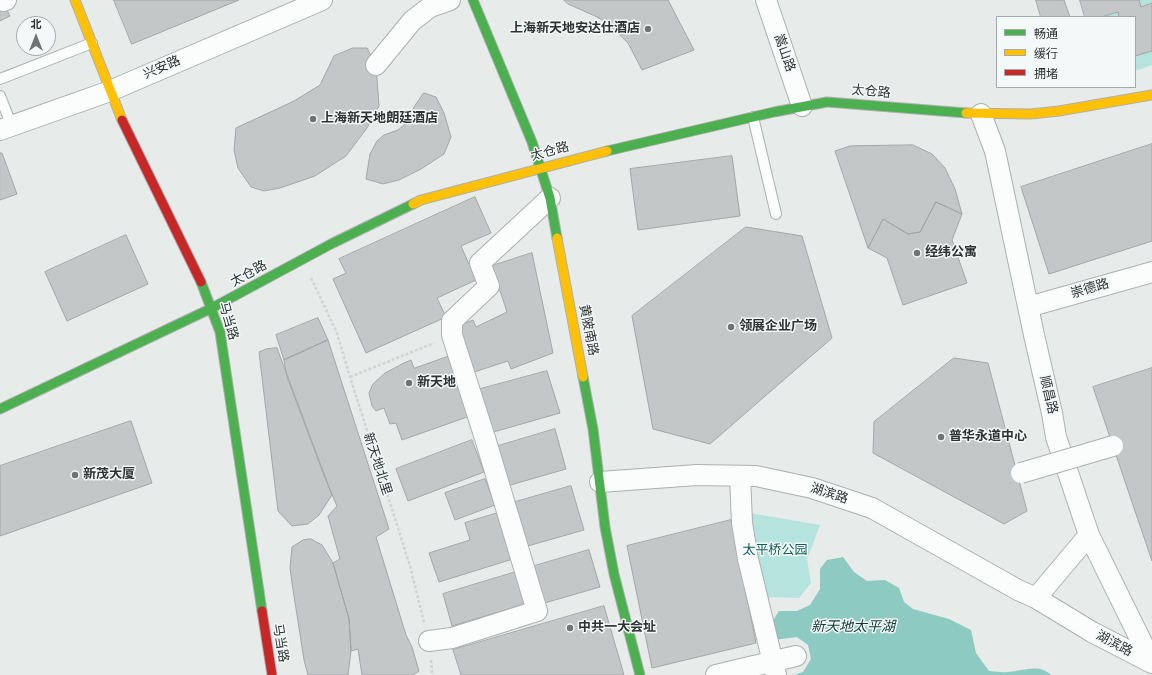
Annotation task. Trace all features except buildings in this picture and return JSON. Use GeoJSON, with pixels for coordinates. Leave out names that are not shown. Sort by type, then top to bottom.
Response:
{"type":"FeatureCollection","features":[{"type":"Feature","properties":{"kind":"street","name":"马当路"},"geometry":{"type":"LineString","coordinates":[[75,0],[121,118],[202,283],[220,332],[272,675]]}},
{"type":"Feature","properties":{"kind":"street","name":"兴安路"},"geometry":{"type":"LineString","coordinates":[[6,128],[110,91],[322,0]]}},
{"type":"Feature","properties":{"kind":"street"},"geometry":{"type":"LineString","coordinates":[[376,65],[412,21],[430,7],[450,0]]}},
{"type":"Feature","properties":{"kind":"street","name":"黄陂南路"},"geometry":{"type":"LineString","coordinates":[[473,0],[532,142],[550,198],[593,429],[605,527],[614,574],[640,675]]}},
{"type":"Feature","properties":{"kind":"street","name":"嵩山路"},"geometry":{"type":"LineString","coordinates":[[766,0],[802,106]]}},
{"type":"Feature","properties":{"kind":"street","name":"太仓路"},"geometry":{"type":"LineString","coordinates":[[0,409],[212,308],[302,259],[421,200],[574,159],[802,106],[827,102],[981,114],[1031,114],[1059,111],[1152,95]]}},
{"type":"Feature","properties":{"kind":"street","name":"顺昌路"},"geometry":{"type":"LineString","coordinates":[[981,114],[995,151],[1056,437],[1089,535],[1152,663]]}},
{"type":"Feature","properties":{"kind":"street"},"geometry":{"type":"LineString","coordinates":[[429,641],[452,638],[537,611],[485,438],[452,336],[452,321],[489,286],[480,263],[550,198]]}},
{"type":"Feature","properties":{"kind":"street","name":"崇德路"},"geometry":{"type":"LineString","coordinates":[[1028,307],[1152,272]]}},
{"type":"Feature","properties":{"kind":"street"},"geometry":{"type":"LineString","coordinates":[[1021,473],[1113,446]]}},
{"type":"Feature","properties":{"kind":"street","name":"湖滨路"},"geometry":{"type":"LineString","coordinates":[[600,482],[697,475],[756,476],[812,488],[872,508],[1018,590],[1036,598],[1092,632],[1152,663]]}},
{"type":"Feature","properties":{"kind":"street"},"geometry":{"type":"LineString","coordinates":[[740,476],[742,523],[748,559],[775,668]]}},
{"type":"Feature","properties":{"kind":"street"},"geometry":{"type":"LineString","coordinates":[[1036,598],[1089,535]]}},
{"type":"Feature","properties":{"kind":"street"},"geometry":{"type":"LineString","coordinates":[[716,675],[775,668],[796,656]]}},
{"type":"Feature","properties":{"kind":"lane"},"geometry":{"type":"LineString","coordinates":[[0,79],[92,43]]}},
{"type":"Feature","properties":{"kind":"lane"},"geometry":{"type":"LineString","coordinates":[[0,96],[6,128]]}},
{"type":"Feature","properties":{"kind":"lane"},"geometry":{"type":"LineString","coordinates":[[753,118],[776,214]]}},
{"type":"Feature","properties":{"kind":"path","name":"新天地北里"},"geometry":{"type":"LineString","coordinates":[[302,259],[337,333],[410,566],[429,641],[432,675]]}},
{"type":"Feature","properties":{"kind":"path"},"geometry":{"type":"LineString","coordinates":[[350,377],[452,336]]}},
{"type":"Feature","properties":{"kind":"green space"},"geometry":{"type":"Polygon","coordinates":[[[1085,0],[1152,0],[1152,65],[1136,71],[1136,16],[1088,16],[1085,0]]]}},
{"type":"Feature","properties":{"kind":"green space","name":"太平桥公园"},"geometry":{"type":"Polygon","coordinates":[[[732,510],[820,525],[807,559],[811,583],[799,598],[770,597],[760,622],[732,510]]]}},
{"type":"Feature","properties":{"kind":"water","name":"新天地太平湖"},"geometry":{"type":"Polygon","coordinates":[[[843,557],[854,572],[867,581],[885,580],[899,588],[904,602],[913,609],[949,619],[971,630],[976,653],[989,671],[1006,672],[1041,669],[1051,675],[794,675],[803,672],[811,659],[808,645],[797,637],[773,640],[772,622],[779,611],[797,611],[810,605],[820,589],[820,569],[827,560],[843,557]]]}},
{"type":"Feature","properties":{"kind":"traffic: fast"},"geometry":{"type":"LineString","coordinates":[[473,0],[532,142],[550,198],[557,238]]}},
{"type":"Feature","properties":{"kind":"traffic: fast"},"geometry":{"type":"LineString","coordinates":[[607,151],[774,112],[827,102],[966,113]]}},
{"type":"Feature","properties":{"kind":"traffic: fast"},"geometry":{"type":"LineString","coordinates":[[0,409],[212,308],[331,244],[413,204]]}},
{"type":"Feature","properties":{"kind":"traffic: fast"},"geometry":{"type":"LineString","coordinates":[[201,282],[220,332],[262,611]]}},
{"type":"Feature","properties":{"kind":"traffic: fast"},"geometry":{"type":"LineString","coordinates":[[583,377],[593,429],[605,527],[614,574],[640,675]]}},
{"type":"Feature","properties":{"kind":"traffic: slow"},"geometry":{"type":"LineString","coordinates":[[75,0],[122,120]]}},
{"type":"Feature","properties":{"kind":"traffic: slow"},"geometry":{"type":"LineString","coordinates":[[966,113],[1031,114],[1059,111],[1152,95]]}},
{"type":"Feature","properties":{"kind":"traffic: slow"},"geometry":{"type":"LineString","coordinates":[[413,204],[421,200],[607,151]]}},
{"type":"Feature","properties":{"kind":"traffic: slow"},"geometry":{"type":"LineString","coordinates":[[557,238],[583,377]]}},
{"type":"Feature","properties":{"kind":"traffic: jam"},"geometry":{"type":"LineString","coordinates":[[122,120],[201,282]]}},
{"type":"Feature","properties":{"kind":"traffic: jam"},"geometry":{"type":"LineString","coordinates":[[262,611],[272,675]]}},
{"type":"Feature","properties":{"kind":"place","name":"上海新天地安达仕酒店"},"geometry":{"type":"Point","coordinates":[648,29]}},
{"type":"Feature","properties":{"kind":"place","name":"上海新天地朗廷酒店"},"geometry":{"type":"Point","coordinates":[313,119]}},
{"type":"Feature","properties":{"kind":"place","name":"经纬公寓"},"geometry":{"type":"Point","coordinates":[917,253]}},
{"type":"Feature","properties":{"kind":"place","name":"领展企业广场"},"geometry":{"type":"Point","coordinates":[731,327]}},
{"type":"Feature","properties":{"kind":"place","name":"新天地"},"geometry":{"type":"Point","coordinates":[409,383]}},
{"type":"Feature","properties":{"kind":"place","name":"普华永道中心"},"geometry":{"type":"Point","coordinates":[941,437]}},
{"type":"Feature","properties":{"kind":"place","name":"新茂大厦"},"geometry":{"type":"Point","coordinates":[75,475]}},
{"type":"Feature","properties":{"kind":"place","name":"中共一大会址"},"geometry":{"type":"Point","coordinates":[570,628]}}]}
